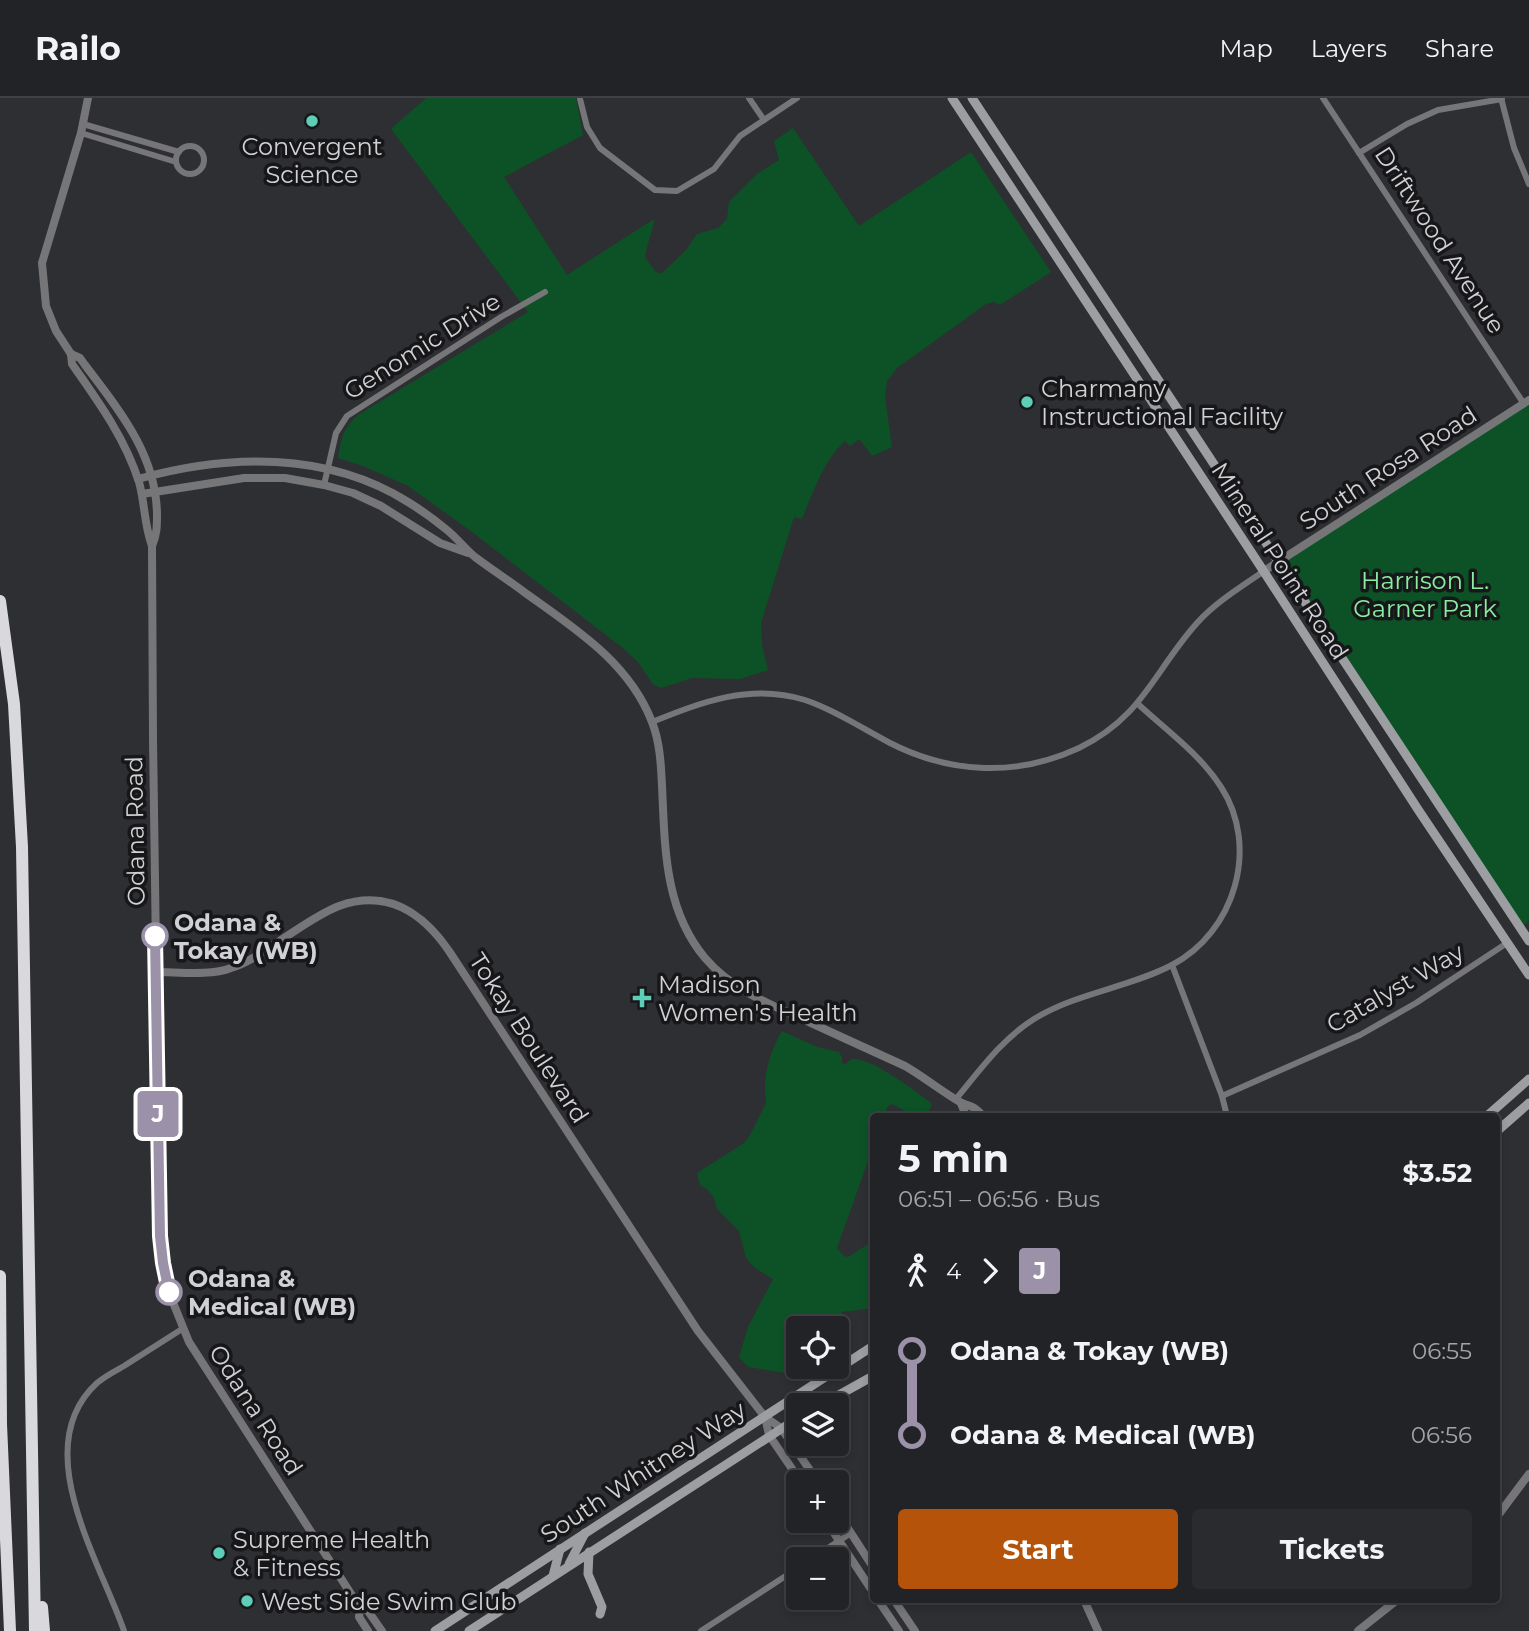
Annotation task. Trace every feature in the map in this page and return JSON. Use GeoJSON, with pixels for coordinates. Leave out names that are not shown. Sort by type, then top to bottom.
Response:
{"type":"FeatureCollection","features":[{"type":"Feature","properties":{"kind":"highway"},"geometry":{"type":"LineString","coordinates":[[0,601],[15,718],[22,847],[35,1631]]}},
{"type":"Feature","properties":{"kind":"highway"},"geometry":{"type":"LineString","coordinates":[[0,1276],[2,1424],[10,1631]]}},
{"type":"Feature","properties":{"kind":"highway"},"geometry":{"type":"LineString","coordinates":[[0,1473],[2,1424]]}},
{"type":"Feature","properties":{"kind":"highway"},"geometry":{"type":"LineString","coordinates":[[31,1434],[44,1631]]}},
{"type":"Feature","properties":{"kind":"main road","name":"Mineral Point Road"},"geometry":{"type":"LineString","coordinates":[[952,98],[1529,975]]}},
{"type":"Feature","properties":{"kind":"main road","name":"Mineral Point Road"},"geometry":{"type":"LineString","coordinates":[[972,98],[1529,941]]}},
{"type":"Feature","properties":{"kind":"main road"},"geometry":{"type":"LineString","coordinates":[[1490,1113],[1529,1079]]}},
{"type":"Feature","properties":{"kind":"main road"},"geometry":{"type":"LineString","coordinates":[[1500,1128],[1529,1103]]}},
{"type":"Feature","properties":{"kind":"main road","name":"South Whitney Way"},"geometry":{"type":"LineString","coordinates":[[435,1631],[870,1348]]}},
{"type":"Feature","properties":{"kind":"main road"},"geometry":{"type":"LineString","coordinates":[[843,1393],[870,1378]]}},
{"type":"Feature","properties":{"kind":"main road","name":"South Whitney Way"},"geometry":{"type":"LineString","coordinates":[[469,1631],[786,1425]]}},
{"type":"Feature","properties":{"kind":"main road"},"geometry":{"type":"LineString","coordinates":[[569,1566],[585,1533]]}},
{"type":"Feature","properties":{"kind":"main road"},"geometry":{"type":"LineString","coordinates":[[553,1576],[560,1549]]}},
{"type":"Feature","properties":{"kind":"main road"},"geometry":{"type":"LineString","coordinates":[[590,1552],[588,1574],[602,1606],[600,1614]]}},
{"type":"Feature","properties":{"kind":"street","name":"Odana Road"},"geometry":{"type":"LineString","coordinates":[[88,98],[83,124],[42,263],[46,306],[56,331],[71,354],[72,364],[123,442],[138,479],[147,534],[152,546],[161,1243],[170,1295],[182,1329],[360,1608],[359,1618],[368,1631]]}},
{"type":"Feature","properties":{"kind":"street"},"geometry":{"type":"LineString","coordinates":[[581,98],[582,115],[600,148],[655,190],[677,191],[714,169],[740,136],[797,98]]}},
{"type":"Feature","properties":{"kind":"street"},"geometry":{"type":"LineString","coordinates":[[749,98],[764,120]]}},
{"type":"Feature","properties":{"kind":"street","name":"Driftwood Avenue"},"geometry":{"type":"LineString","coordinates":[[1323,98],[1526,402]]}},
{"type":"Feature","properties":{"kind":"street"},"geometry":{"type":"LineString","coordinates":[[1359,153],[1427,114],[1502,99],[1511,141],[1529,184]]}},
{"type":"Feature","properties":{"kind":"street"},"geometry":{"type":"LineString","coordinates":[[83,124],[179,152]]}},
{"type":"Feature","properties":{"kind":"street"},"geometry":{"type":"LineString","coordinates":[[80,133],[176,162],[182,171],[190,174],[199,171],[204,164],[203,155],[198,148],[189,146],[179,152],[176,162]]}},
{"type":"Feature","properties":{"kind":"street","name":"Genomic Drive"},"geometry":{"type":"LineString","coordinates":[[324,485],[336,433],[347,416],[501,317],[545,292]]}},
{"type":"Feature","properties":{"kind":"street","name":"Odana Road"},"geometry":{"type":"LineString","coordinates":[[71,354],[80,358],[124,416],[141,447],[156,492],[157,535],[152,546]]}},
{"type":"Feature","properties":{"kind":"street","name":"South Rosa Road"},"geometry":{"type":"LineString","coordinates":[[652,722],[705,701],[727,696],[751,693],[780,696],[805,700],[929,759],[965,767],[1004,768],[1039,763],[1079,747],[1107,731],[1138,704],[1204,615],[1279,561],[1526,402]]}},
{"type":"Feature","properties":{"kind":"street"},"geometry":{"type":"LineString","coordinates":[[138,479],[260,461],[327,468],[405,500],[448,531],[474,556],[606,654],[636,690],[652,722],[661,768],[666,847],[673,899],[686,930],[716,970],[742,989],[905,1066],[959,1101],[974,1105],[981,1113]]}},
{"type":"Feature","properties":{"kind":"street"},"geometry":{"type":"LineString","coordinates":[[142,494],[263,477],[324,485],[353,493],[381,506],[440,542],[474,556]]}},
{"type":"Feature","properties":{"kind":"street"},"geometry":{"type":"LineString","coordinates":[[959,1101],[1003,1044],[1035,1019],[1063,1004],[1172,965],[1207,939],[1225,913],[1238,873],[1238,833],[1233,810],[1214,777],[1138,704]]}},
{"type":"Feature","properties":{"kind":"street","name":"Tokay Boulevard"},"geometry":{"type":"LineString","coordinates":[[156,972],[230,969],[339,906],[367,900],[394,904],[416,914],[435,931],[449,951],[698,1331],[765,1416],[781,1428],[810,1470]]}},
{"type":"Feature","properties":{"kind":"street","name":"Catalyst Way"},"geometry":{"type":"LineString","coordinates":[[1222,1096],[1360,1035],[1416,1003],[1507,943]]}},
{"type":"Feature","properties":{"kind":"street"},"geometry":{"type":"LineString","coordinates":[[1172,965],[1226,1113]]}},
{"type":"Feature","properties":{"kind":"street"},"geometry":{"type":"LineString","coordinates":[[959,1101],[965,1113]]}},
{"type":"Feature","properties":{"kind":"street"},"geometry":{"type":"LineString","coordinates":[[124,1631],[77,1511],[68,1467],[71,1421],[82,1400],[98,1382],[182,1329]]}},
{"type":"Feature","properties":{"kind":"street","name":"Tokay Boulevard"},"geometry":{"type":"LineString","coordinates":[[765,1416],[769,1435],[793,1470]]}},
{"type":"Feature","properties":{"kind":"street"},"geometry":{"type":"LineString","coordinates":[[1500,1513],[1529,1474]]}},
{"type":"Feature","properties":{"kind":"street"},"geometry":{"type":"LineString","coordinates":[[849,1530],[870,1562]]}},
{"type":"Feature","properties":{"kind":"street"},"geometry":{"type":"LineString","coordinates":[[834,1533],[870,1588]]}},
{"type":"Feature","properties":{"kind":"street"},"geometry":{"type":"LineString","coordinates":[[830,1547],[851,1533]]}},
{"type":"Feature","properties":{"kind":"street"},"geometry":{"type":"LineString","coordinates":[[701,1631],[786,1576]]}},
{"type":"Feature","properties":{"kind":"street"},"geometry":{"type":"LineString","coordinates":[[880,1603],[899,1631]]}},
{"type":"Feature","properties":{"kind":"street"},"geometry":{"type":"LineString","coordinates":[[896,1603],[915,1631]]}},
{"type":"Feature","properties":{"kind":"street"},"geometry":{"type":"LineString","coordinates":[[1085,1603],[1098,1631]]}},
{"type":"Feature","properties":{"kind":"street"},"geometry":{"type":"LineString","coordinates":[[1358,1631],[1393,1603]]}},
{"type":"Feature","properties":{"kind":"street","name":"Odana Road"},"geometry":{"type":"LineString","coordinates":[[360,1608],[369,1611],[382,1631]]}},
{"type":"Feature","properties":{"kind":"green space"},"geometry":{"type":"Polygon","coordinates":[[[426,98],[576,98],[583,135],[504,177],[567,275],[654,219],[645,257],[655,271],[661,274],[686,250],[697,234],[718,228],[727,219],[729,202],[757,174],[779,160],[774,141],[793,128],[859,226],[971,152],[1051,272],[1000,305],[994,302],[986,304],[897,368],[887,381],[885,397],[892,447],[872,456],[859,439],[850,446],[845,441],[837,449],[819,478],[802,519],[794,517],[761,623],[762,645],[768,670],[740,679],[692,678],[661,688],[653,684],[637,661],[619,645],[408,486],[338,458],[344,434],[358,415],[528,312],[391,129],[426,98]]]}},
{"type":"Feature","properties":{"kind":"green space","name":"Harrison L. Garner Park"},"geometry":{"type":"Polygon","coordinates":[[[1529,400],[1529,921],[1520,928],[1279,561],[1529,400]]]}},
{"type":"Feature","properties":{"kind":"green space"},"geometry":{"type":"Polygon","coordinates":[[[782,1031],[817,1047],[839,1052],[845,1065],[854,1059],[871,1064],[932,1104],[928,1113],[908,1113],[892,1104],[885,1113],[870,1113],[870,1155],[837,1248],[848,1257],[870,1243],[870,1308],[842,1312],[843,1316],[786,1316],[786,1373],[748,1367],[739,1357],[748,1327],[773,1279],[755,1268],[746,1258],[739,1231],[717,1209],[714,1198],[700,1185],[697,1173],[744,1143],[750,1135],[766,1103],[768,1066],[782,1031]]]}},
{"type":"Feature","properties":{"kind":"bus line","name":"J"},"geometry":{"type":"LineString","coordinates":[[155,936],[160,1236],[169,1292]]}},
{"type":"Feature","properties":{"kind":"place","name":"Convergent Science"},"geometry":{"type":"Point","coordinates":[312,121]}},
{"type":"Feature","properties":{"kind":"place","name":"Charmany Instructional Facility"},"geometry":{"type":"Point","coordinates":[1027,402]}},
{"type":"Feature","properties":{"kind":"place","name":"Odana & Tokay (WB)"},"geometry":{"type":"Point","coordinates":[155,936]}},
{"type":"Feature","properties":{"kind":"place","name":"Madison Women's Health"},"geometry":{"type":"Point","coordinates":[642,998]}},
{"type":"Feature","properties":{"kind":"place","name":"Odana & Medical (WB)"},"geometry":{"type":"Point","coordinates":[169,1292]}},
{"type":"Feature","properties":{"kind":"place","name":"Supreme Health & Fitness"},"geometry":{"type":"Point","coordinates":[219,1553]}},
{"type":"Feature","properties":{"kind":"place","name":"West Side Swim Club"},"geometry":{"type":"Point","coordinates":[247,1601]}}]}
